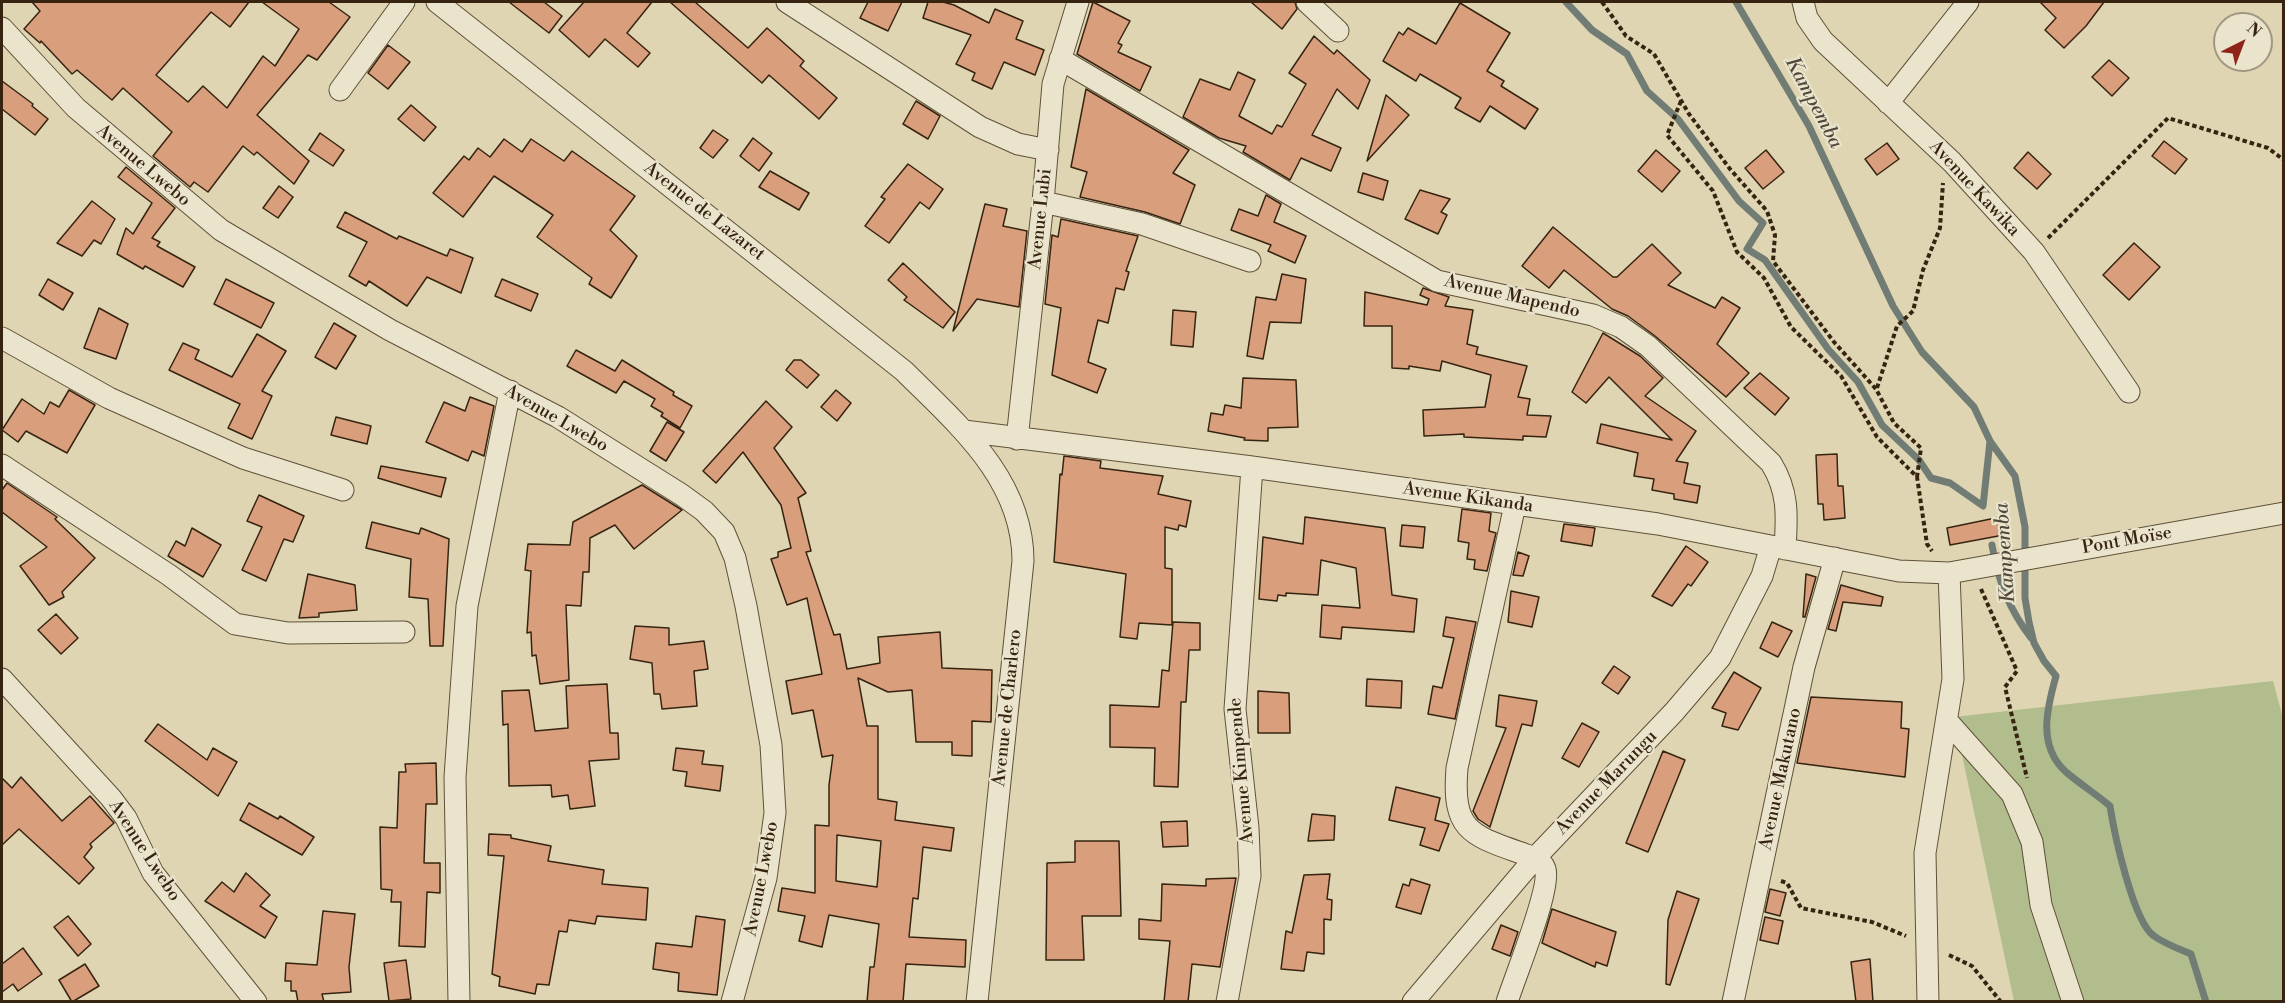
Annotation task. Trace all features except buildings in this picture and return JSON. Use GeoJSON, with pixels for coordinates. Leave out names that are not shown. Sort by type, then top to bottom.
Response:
{"type":"FeatureCollection","features":[{"type":"Feature","properties":{"kind":"street"},"geometry":{"type":"LineString","coordinates":[[340,90],[404,2]]}},
{"type":"Feature","properties":{"kind":"street","name":"Avenue de Lazaret"},"geometry":{"type":"LineString","coordinates":[[437,2],[904,371],[964,431]]}},
{"type":"Feature","properties":{"kind":"street"},"geometry":{"type":"LineString","coordinates":[[787,2],[980,127],[1000,138],[1048,150]]}},
{"type":"Feature","properties":{"kind":"street","name":"Avenue Lubi"},"geometry":{"type":"LineString","coordinates":[[1017,439],[1043,202],[1053,84],[1077,2]]}},
{"type":"Feature","properties":{"kind":"street"},"geometry":{"type":"LineString","coordinates":[[1307,2],[1338,31]]}},
{"type":"Feature","properties":{"kind":"street","name":"Avenue Kawika"},"geometry":{"type":"LineString","coordinates":[[1803,2],[1807,18],[1823,41],[1952,162],[2034,252],[2129,392]]}},
{"type":"Feature","properties":{"kind":"street"},"geometry":{"type":"LineString","coordinates":[[1888,103],[1968,2]]}},
{"type":"Feature","properties":{"kind":"street","name":"Avenue Lwebo"},"geometry":{"type":"LineString","coordinates":[[2,28],[76,108],[221,230],[390,330],[558,417],[697,506],[724,532],[735,558],[771,745],[775,813],[766,878],[732,1002]]}},
{"type":"Feature","properties":{"kind":"street","name":"Avenue Mapendo"},"geometry":{"type":"LineString","coordinates":[[1060,59],[1437,280],[1593,315],[1634,335],[1771,463],[1784,486],[1787,502],[1778,547]]}},
{"type":"Feature","properties":{"kind":"street"},"geometry":{"type":"LineString","coordinates":[[1043,202],[1142,224],[1250,261]]}},
{"type":"Feature","properties":{"kind":"street"},"geometry":{"type":"LineString","coordinates":[[2,338],[109,398],[232,453],[343,490]]}},
{"type":"Feature","properties":{"kind":"street"},"geometry":{"type":"LineString","coordinates":[[459,1002],[455,777],[467,606],[510,391]]}},
{"type":"Feature","properties":{"kind":"street","name":"Avenue Kikanda"},"geometry":{"type":"LineString","coordinates":[[964,431],[1252,467],[1658,524],[1899,571],[1949,573],[1970,569]]}},
{"type":"Feature","properties":{"kind":"street","name":"Avenue de Charlero"},"geometry":{"type":"LineString","coordinates":[[964,431],[988,461],[1012,500],[1023,537],[1023,561],[977,1002]]}},
{"type":"Feature","properties":{"kind":"street"},"geometry":{"type":"LineString","coordinates":[[2,465],[169,575],[235,624],[288,633],[404,632]]}},
{"type":"Feature","properties":{"kind":"street","name":"Avenue Kimpende"},"geometry":{"type":"LineString","coordinates":[[1227,1002],[1250,876],[1248,828],[1235,709],[1252,467]]}},
{"type":"Feature","properties":{"kind":"street"},"geometry":{"type":"LineString","coordinates":[[1507,1002],[1546,883],[1545,869],[1535,858],[1473,834],[1460,813],[1456,787],[1460,757],[1515,505]]}},
{"type":"Feature","properties":{"kind":"street","name":"Pont Moïse"},"geometry":{"type":"LineString","coordinates":[[1970,569],[2283,513]]}},
{"type":"Feature","properties":{"kind":"street","name":"Avenue Marungu"},"geometry":{"type":"LineString","coordinates":[[1413,1002],[1535,858],[1674,712],[1720,658],[1778,547]]}},
{"type":"Feature","properties":{"kind":"street","name":"Avenue Makutano"},"geometry":{"type":"LineString","coordinates":[[1733,1002],[1804,668],[1835,558]]}},
{"type":"Feature","properties":{"kind":"street"},"geometry":{"type":"LineString","coordinates":[[1928,1002],[1925,853],[1948,722],[1953,679],[1949,573]]}},
{"type":"Feature","properties":{"kind":"street","name":"Avenue Lwebo"},"geometry":{"type":"LineString","coordinates":[[2,679],[111,798],[126,818],[153,873],[256,1002]]}},
{"type":"Feature","properties":{"kind":"street"},"geometry":{"type":"LineString","coordinates":[[1948,722],[2012,794],[2032,842],[2041,905],[2073,1002]]}},
{"type":"Feature","properties":{"kind":"path"},"geometry":{"type":"LineString","coordinates":[[1602,2],[1626,36],[1654,54],[1681,101],[1730,169],[1767,211],[1774,235],[1773,261],[1834,342],[1876,389],[1894,423],[1921,448],[1917,477],[1927,544],[1949,573]]}},
{"type":"Feature","properties":{"kind":"path"},"geometry":{"type":"LineString","coordinates":[[1681,101],[1667,135],[1713,191],[1737,252],[1764,279],[1791,327],[1841,376],[1877,436],[1917,477]]}},
{"type":"Feature","properties":{"kind":"path"},"geometry":{"type":"LineString","coordinates":[[2034,252],[2168,118],[2268,148],[2283,160]]}},
{"type":"Feature","properties":{"kind":"path"},"geometry":{"type":"LineString","coordinates":[[1876,389],[1897,326],[1913,311],[1923,270],[1940,228],[1944,173]]}},
{"type":"Feature","properties":{"kind":"path"},"geometry":{"type":"LineString","coordinates":[[1761,874],[1787,883],[1801,908],[1872,922],[1972,966],[2001,1002]]}},
{"type":"Feature","properties":{"kind":"green space"},"geometry":{"type":"Polygon","coordinates":[[[2273,681],[2284,722],[2283,1001],[2014,1001],[1954,717],[2273,681]]]}},
{"type":"Feature","properties":{"kind":"waterway"},"geometry":{"type":"LineString","coordinates":[[1566,2],[1592,30],[1627,54],[1647,91],[1678,119],[1739,201],[1763,223],[1747,249],[1765,260],[1828,349],[1858,382],[1882,425],[1919,460],[1931,478],[1950,483],[1983,506],[1990,441]]}},
{"type":"Feature","properties":{"kind":"waterway","name":"Kampemba"},"geometry":{"type":"LineString","coordinates":[[1736,2],[1809,126],[1893,306],[1922,352],[1974,407],[1990,441],[2015,476],[2025,527],[2025,598],[2029,622],[2034,643],[2056,676],[2047,726],[2051,751],[2066,772],[2110,806],[2126,876],[2139,913],[2154,936],[2191,954],[2206,1002]]}},
{"type":"Feature","properties":{"kind":"waterway"},"geometry":{"type":"LineString","coordinates":[[1992,545],[2006,594],[2016,616],[2031,638]]}}]}
